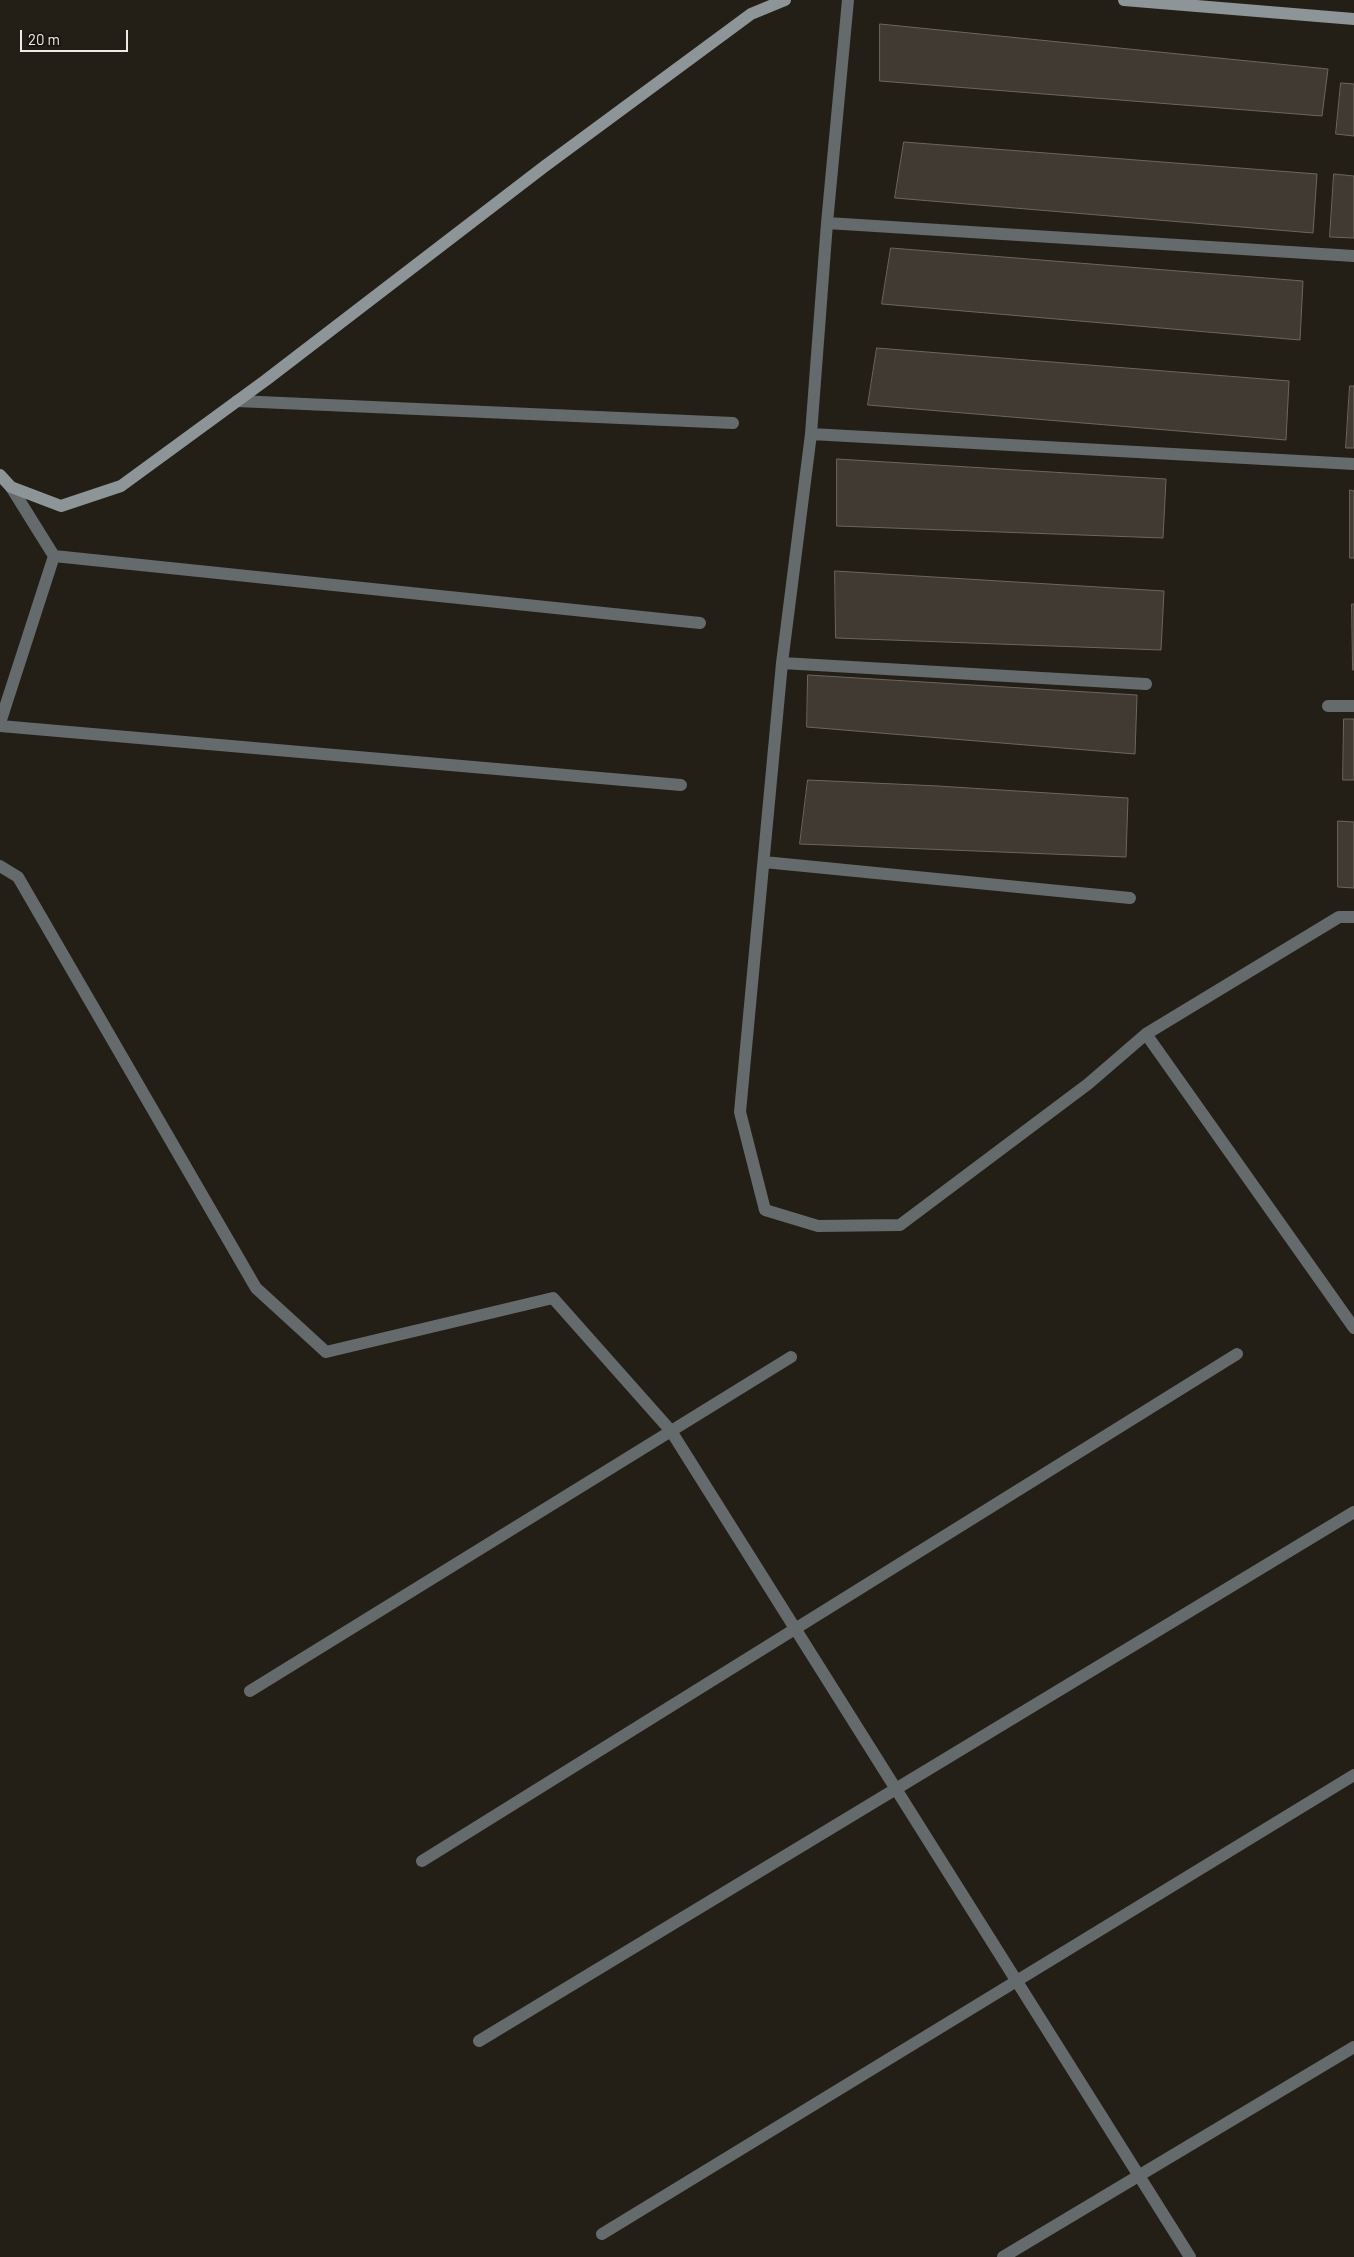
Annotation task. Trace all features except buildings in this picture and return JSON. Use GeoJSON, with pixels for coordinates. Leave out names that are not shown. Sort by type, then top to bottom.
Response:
{"type":"FeatureCollection","features":[{"type":"Feature","properties":{"kind":"street"},"geometry":{"type":"LineString","coordinates":[[11,487],[61,506],[121,486],[237,401],[545,166],[751,14],[785,0]]}},
{"type":"Feature","properties":{"kind":"street"},"geometry":{"type":"LineString","coordinates":[[848,0],[827,222],[811,434],[782,663],[740,1112],[765,1210],[818,1226],[900,1225],[1088,1084],[1146,1034],[1339,916],[1354,917]]}},
{"type":"Feature","properties":{"kind":"street"},"geometry":{"type":"LineString","coordinates":[[1124,0],[1354,19]]}},
{"type":"Feature","properties":{"kind":"street"},"geometry":{"type":"LineString","coordinates":[[827,222],[1354,256]]}},
{"type":"Feature","properties":{"kind":"street"},"geometry":{"type":"LineString","coordinates":[[237,401],[733,423]]}},
{"type":"Feature","properties":{"kind":"street"},"geometry":{"type":"LineString","coordinates":[[811,434],[1354,464]]}},
{"type":"Feature","properties":{"kind":"street"},"geometry":{"type":"LineString","coordinates":[[0,475],[11,487],[54,556],[0,724],[681,785]]}},
{"type":"Feature","properties":{"kind":"street"},"geometry":{"type":"LineString","coordinates":[[54,556],[700,623]]}},
{"type":"Feature","properties":{"kind":"street"},"geometry":{"type":"LineString","coordinates":[[782,663],[1146,684]]}},
{"type":"Feature","properties":{"kind":"street"},"geometry":{"type":"LineString","coordinates":[[1328,706],[1354,706]]}},
{"type":"Feature","properties":{"kind":"street"},"geometry":{"type":"LineString","coordinates":[[764,862],[1130,898]]}},
{"type":"Feature","properties":{"kind":"street"},"geometry":{"type":"LineString","coordinates":[[0,866],[18,877],[256,1288],[326,1352],[553,1298],[670,1431],[1190,2257]]}},
{"type":"Feature","properties":{"kind":"street"},"geometry":{"type":"LineString","coordinates":[[1146,1034],[1354,1328]]}},
{"type":"Feature","properties":{"kind":"street"},"geometry":{"type":"LineString","coordinates":[[422,1861],[1237,1354]]}},
{"type":"Feature","properties":{"kind":"street"},"geometry":{"type":"LineString","coordinates":[[250,1690],[791,1357]]}},
{"type":"Feature","properties":{"kind":"street"},"geometry":{"type":"LineString","coordinates":[[479,2041],[1354,1512]]}},
{"type":"Feature","properties":{"kind":"street"},"geometry":{"type":"LineString","coordinates":[[602,2234],[1354,1776]]}},
{"type":"Feature","properties":{"kind":"street"},"geometry":{"type":"LineString","coordinates":[[1002,2257],[1354,2047]]}}]}
